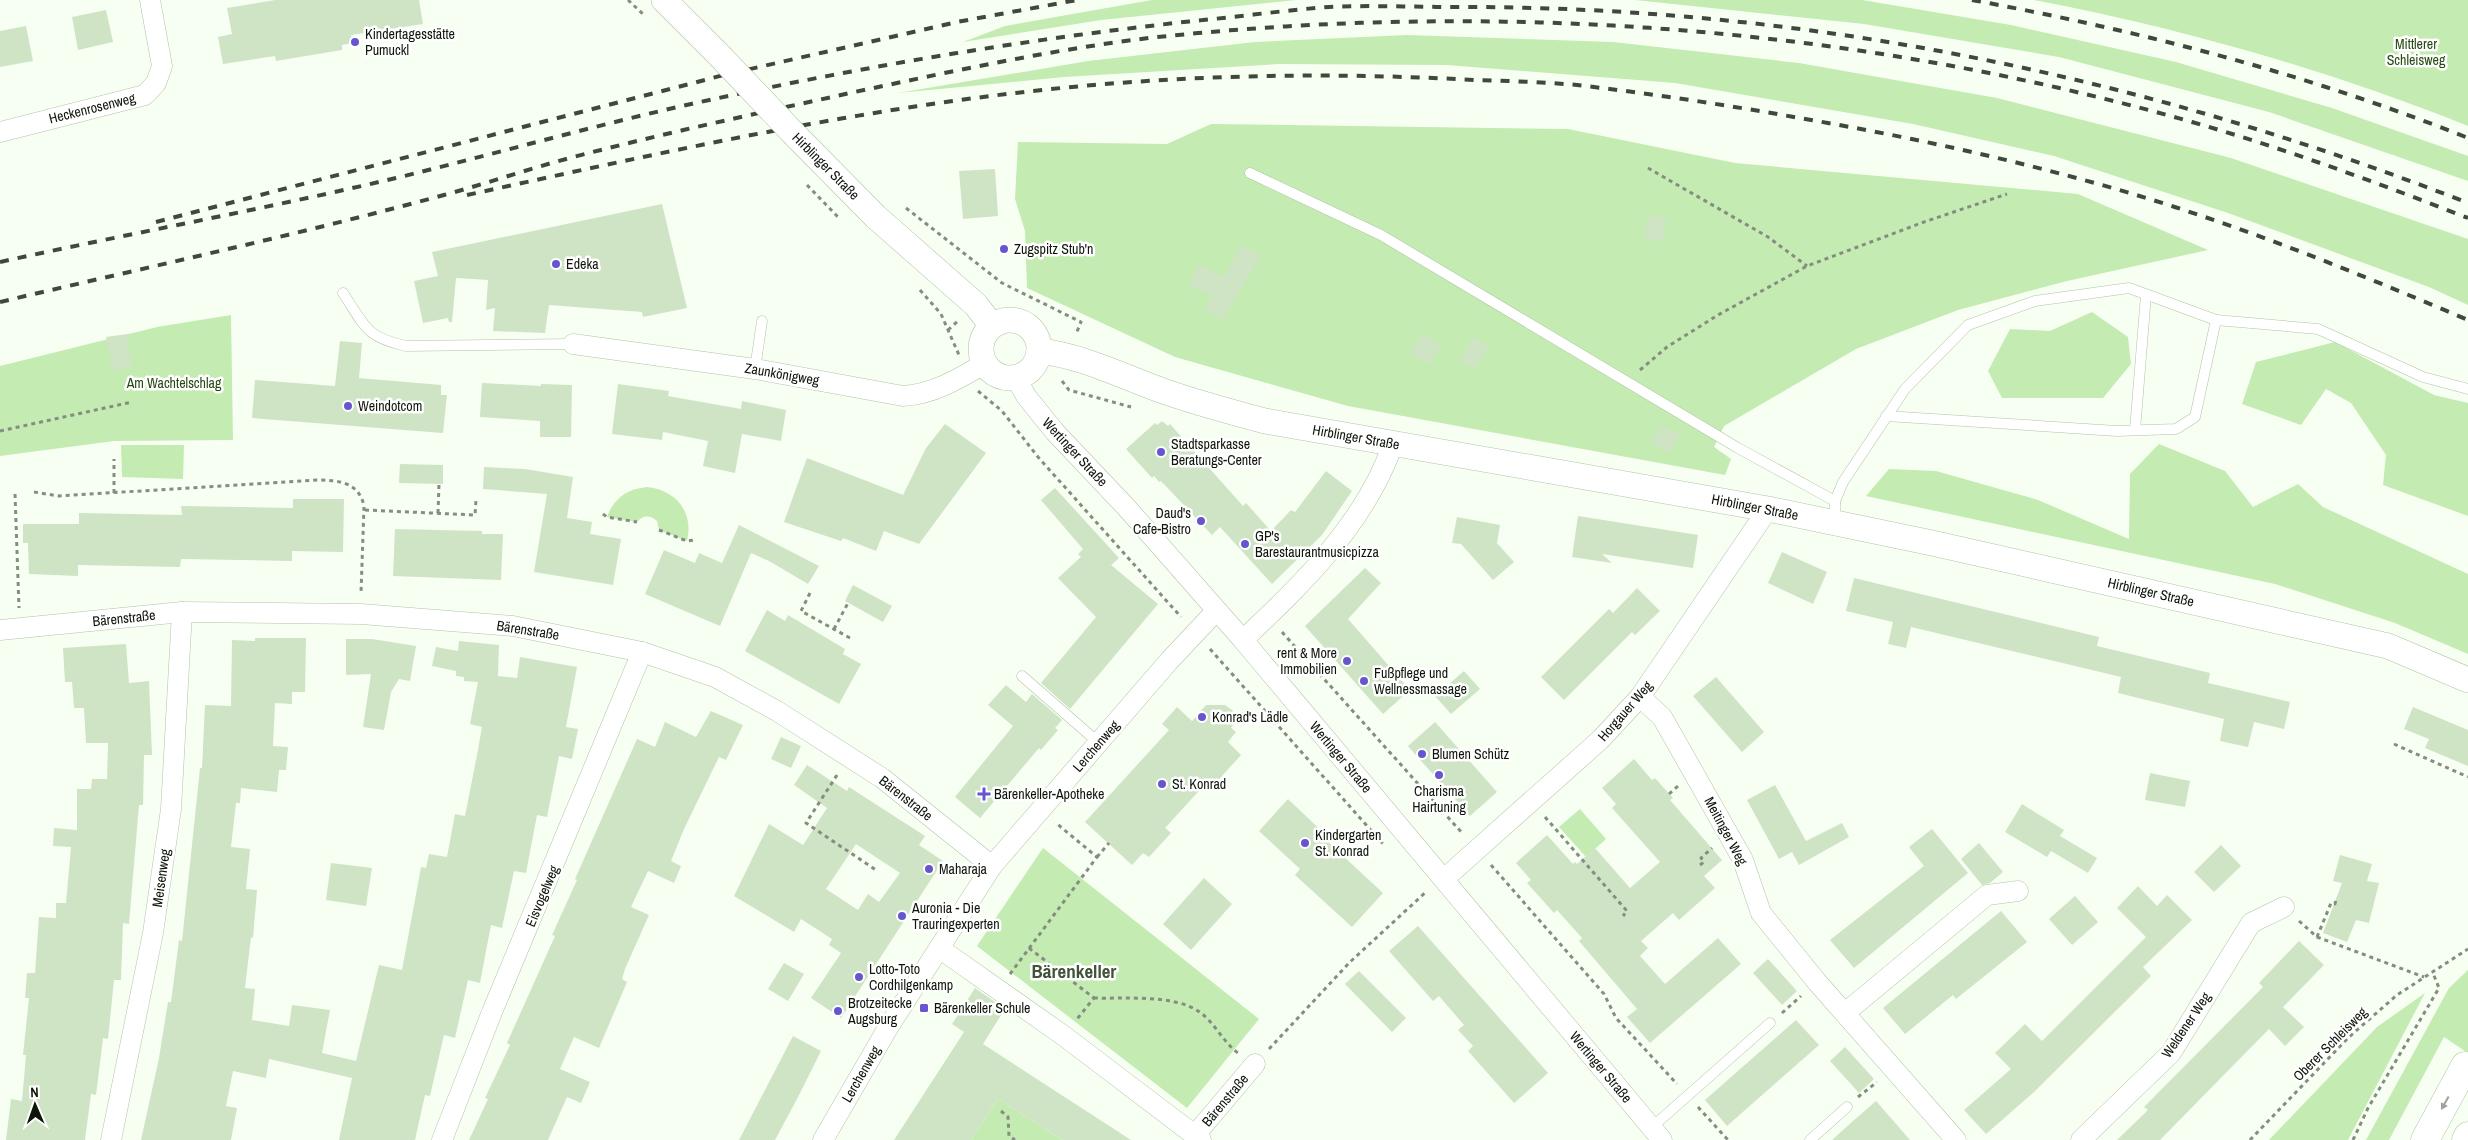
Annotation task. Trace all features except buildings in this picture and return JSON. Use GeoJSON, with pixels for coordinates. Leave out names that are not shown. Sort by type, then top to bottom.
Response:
{"type":"FeatureCollection","features":[{"type":"Feature","properties":{"kind":"highway"},"geometry":{"type":"LineString","coordinates":[[2425,1140],[2465,1066]]}},
{"type":"Feature","properties":{"kind":"highway"},"geometry":{"type":"LineString","coordinates":[[2466,1140],[2468,1136]]}},
{"type":"Feature","properties":{"kind":"street","name":"Heckenrosenweg"},"geometry":{"type":"LineString","coordinates":[[0,132],[145,95],[156,83],[162,66],[150,0]]}},
{"type":"Feature","properties":{"kind":"street","name":"Hirblinger Straße"},"geometry":{"type":"LineString","coordinates":[[664,0],[876,217],[976,305],[992,326]]}},
{"type":"Feature","properties":{"kind":"street"},"geometry":{"type":"LineString","coordinates":[[1008,320],[1027,325],[1034,332],[1039,351],[1032,369],[1016,378],[996,376],[975,368],[982,339],[992,326],[1008,320]]}},
{"type":"Feature","properties":{"kind":"street","name":"Zaunkönigweg"},"geometry":{"type":"LineString","coordinates":[[573,344],[754,369],[903,396],[921,394],[937,389],[975,368]]}},
{"type":"Feature","properties":{"kind":"street","name":"Hirblinger Straße"},"geometry":{"type":"LineString","coordinates":[[1039,351],[1068,354],[1165,392],[1264,421],[1768,508],[1835,512],[2088,577],[2388,646],[2468,680]]}},
{"type":"Feature","properties":{"kind":"street","name":"Wertinger Straße"},"geometry":{"type":"LineString","coordinates":[[1016,378],[1026,396],[1055,432],[1126,507],[1243,640],[1657,1134]]}},
{"type":"Feature","properties":{"kind":"street"},"geometry":{"type":"LineString","coordinates":[[1243,640],[1298,586],[1350,527],[1382,474],[1393,444]]}},
{"type":"Feature","properties":{"kind":"street","name":"Horgauer Weg"},"geometry":{"type":"LineString","coordinates":[[1444,880],[1600,740],[1640,697],[1768,508]]}},
{"type":"Feature","properties":{"kind":"street","name":"Lerchenweg"},"geometry":{"type":"LineString","coordinates":[[823,1140],[877,1045],[992,866],[1098,743],[1216,611]]}},
{"type":"Feature","properties":{"kind":"street","name":"Bärenstraße"},"geometry":{"type":"LineString","coordinates":[[0,630],[182,612],[361,614],[513,626],[642,652],[715,677],[776,710],[849,755],[882,778],[992,866]]}},
{"type":"Feature","properties":{"kind":"street","name":"Meisenweg"},"geometry":{"type":"LineString","coordinates":[[111,1140],[153,934],[171,810],[182,612]]}},
{"type":"Feature","properties":{"kind":"street","name":"Eisvogelweg"},"geometry":{"type":"LineString","coordinates":[[442,1140],[492,1012],[642,652]]}},
{"type":"Feature","properties":{"kind":"street","name":"Meitinger Weg"},"geometry":{"type":"LineString","coordinates":[[1640,697],[1662,716],[1744,860],[1761,913],[1956,1140]]}},
{"type":"Feature","properties":{"kind":"street"},"geometry":{"type":"LineString","coordinates":[[1845,1012],[1987,895],[2018,891]]}},
{"type":"Feature","properties":{"kind":"street","name":"Weldener Weg"},"geometry":{"type":"LineString","coordinates":[[2081,1140],[2171,1052],[2251,923],[2284,907]]}},
{"type":"Feature","properties":{"kind":"street","name":"Bärenstraße"},"geometry":{"type":"LineString","coordinates":[[938,948],[1064,1036],[1198,1137],[1255,1064]]}},
{"type":"Feature","properties":{"kind":"lane"},"geometry":{"type":"LineString","coordinates":[[1250,172],[1381,234],[1738,448],[1835,512],[1842,482],[1904,389],[1968,325],[2036,301],[2129,288],[2216,320],[2318,329],[2423,378],[2468,389]]}},
{"type":"Feature","properties":{"kind":"lane"},"geometry":{"type":"LineString","coordinates":[[343,293],[369,331],[383,341],[406,346],[573,344]]}},
{"type":"Feature","properties":{"kind":"lane"},"geometry":{"type":"LineString","coordinates":[[2135,430],[2146,294]]}},
{"type":"Feature","properties":{"kind":"lane"},"geometry":{"type":"LineString","coordinates":[[1886,416],[2135,430],[2176,428],[2195,417],[2216,320]]}},
{"type":"Feature","properties":{"kind":"lane"},"geometry":{"type":"LineString","coordinates":[[754,369],[762,321]]}},
{"type":"Feature","properties":{"kind":"lane"},"geometry":{"type":"LineString","coordinates":[[1022,676],[1098,743]]}},
{"type":"Feature","properties":{"kind":"lane"},"geometry":{"type":"LineString","coordinates":[[1657,1134],[1687,1096],[1770,1023]]}},
{"type":"Feature","properties":{"kind":"lane"},"geometry":{"type":"LineString","coordinates":[[1810,1140],[1847,1107]]}},
{"type":"Feature","properties":{"kind":"path"},"geometry":{"type":"LineString","coordinates":[[1648,168],[1768,236],[1808,266]]}},
{"type":"Feature","properties":{"kind":"path"},"geometry":{"type":"LineString","coordinates":[[1626,382],[1667,348],[1718,315],[1808,266],[1924,222],[2007,194]]}},
{"type":"Feature","properties":{"kind":"path"},"geometry":{"type":"LineString","coordinates":[[946,240],[1002,283],[1082,322],[1068,354]]}},
{"type":"Feature","properties":{"kind":"path"},"geometry":{"type":"LineString","coordinates":[[975,368],[977,390],[1002,411],[1038,457],[1196,632],[1387,849]]}},
{"type":"Feature","properties":{"kind":"path"},"geometry":{"type":"LineString","coordinates":[[0,431],[132,402]]}},
{"type":"Feature","properties":{"kind":"path"},"geometry":{"type":"LineString","coordinates":[[114,458],[114,493]]}},
{"type":"Feature","properties":{"kind":"path"},"geometry":{"type":"LineString","coordinates":[[34,492],[59,496],[338,480],[348,483],[362,497],[364,510],[361,591]]}},
{"type":"Feature","properties":{"kind":"path"},"geometry":{"type":"LineString","coordinates":[[438,513],[439,484]]}},
{"type":"Feature","properties":{"kind":"path"},"geometry":{"type":"LineString","coordinates":[[15,494],[20,628]]}},
{"type":"Feature","properties":{"kind":"path"},"geometry":{"type":"LineString","coordinates":[[364,510],[475,515],[476,500]]}},
{"type":"Feature","properties":{"kind":"path"},"geometry":{"type":"LineString","coordinates":[[603,514],[607,517],[637,522]]}},
{"type":"Feature","properties":{"kind":"path"},"geometry":{"type":"LineString","coordinates":[[659,530],[687,541],[695,540]]}},
{"type":"Feature","properties":{"kind":"path"},"geometry":{"type":"LineString","coordinates":[[810,593],[801,611],[850,638]]}},
{"type":"Feature","properties":{"kind":"path"},"geometry":{"type":"LineString","coordinates":[[834,629],[848,602]]}},
{"type":"Feature","properties":{"kind":"path"},"geometry":{"type":"LineString","coordinates":[[1268,616],[1604,994],[1616,1018],[1728,1140]]}},
{"type":"Feature","properties":{"kind":"path"},"geometry":{"type":"LineString","coordinates":[[2394,744],[2468,777]]}},
{"type":"Feature","properties":{"kind":"path"},"geometry":{"type":"LineString","coordinates":[[849,755],[806,823],[876,870]]}},
{"type":"Feature","properties":{"kind":"path"},"geometry":{"type":"LineString","coordinates":[[1531,802],[1627,911],[1623,916]]}},
{"type":"Feature","properties":{"kind":"path"},"geometry":{"type":"LineString","coordinates":[[1040,810],[1097,856]]}},
{"type":"Feature","properties":{"kind":"path"},"geometry":{"type":"LineString","coordinates":[[998,990],[1097,856],[1109,843]]}},
{"type":"Feature","properties":{"kind":"path"},"geometry":{"type":"LineString","coordinates":[[1579,866],[1584,862]]}},
{"type":"Feature","properties":{"kind":"path"},"geometry":{"type":"LineString","coordinates":[[1029,948],[1094,998],[1165,1000],[1184,1004],[1198,1011],[1230,1047],[1255,1064],[1350,962],[1426,892],[1444,880]]}},
{"type":"Feature","properties":{"kind":"path"},"geometry":{"type":"LineString","coordinates":[[1419,885],[1426,892]]}},
{"type":"Feature","properties":{"kind":"path"},"geometry":{"type":"LineString","coordinates":[[2317,937],[2331,903],[2335,904],[2336,899]]}},
{"type":"Feature","properties":{"kind":"path"},"geometry":{"type":"LineString","coordinates":[[2284,907],[2317,937],[2424,977]]}},
{"type":"Feature","properties":{"kind":"path","name":"Oberer Schleisweg"},"geometry":{"type":"LineString","coordinates":[[2250,1140],[2349,1037],[2397,995],[2468,949]]}},
{"type":"Feature","properties":{"kind":"path"},"geometry":{"type":"LineString","coordinates":[[2353,1140],[2368,1108],[2439,988],[2433,973]]}},
{"type":"Feature","properties":{"kind":"path"},"geometry":{"type":"LineString","coordinates":[[1064,1036],[1094,998]]}},
{"type":"Feature","properties":{"kind":"path"},"geometry":{"type":"LineString","coordinates":[[1784,1011],[1790,1006]]}},
{"type":"Feature","properties":{"kind":"path"},"geometry":{"type":"LineString","coordinates":[[1001,1111],[1008,1117],[1009,1136],[1015,1140]]}},
{"type":"Feature","properties":{"kind":"green space"},"geometry":{"type":"Polygon","coordinates":[[[1152,0],[1296,0],[1101,20],[963,42],[1005,26],[1152,0]]]}},
{"type":"Feature","properties":{"kind":"green space"},"geometry":{"type":"Polygon","coordinates":[[[1635,0],[1862,0],[2011,25],[2176,62],[2332,108],[2468,156],[2468,181],[2269,112],[2059,57],[1864,24],[1635,0]]]}},
{"type":"Feature","properties":{"kind":"green space","name":"Mittlerer Schleisweg"},"geometry":{"type":"Polygon","coordinates":[[[2034,0],[2468,0],[2468,126],[2362,87],[2254,52],[2089,11],[2034,0]]]}},
{"type":"Feature","properties":{"kind":"green space"},"geometry":{"type":"Polygon","coordinates":[[[1407,35],[1613,42],[1799,63],[1997,98],[2231,158],[2468,239],[2468,305],[2429,287],[2228,213],[2054,156],[1913,124],[1675,83],[1447,65],[1279,64],[1064,77],[898,93],[1088,61],[1255,42],[1407,35]]]}},
{"type":"Feature","properties":{"kind":"green space"},"geometry":{"type":"Polygon","coordinates":[[[1211,124],[1568,129],[1735,163],[2078,194],[2208,250],[2067,281],[1958,310],[1856,349],[1724,426],[1714,447],[1731,459],[1725,475],[1348,406],[1175,357],[1027,288],[1025,231],[1015,199],[1018,142],[1167,144],[1211,124]]]}},
{"type":"Feature","properties":{"kind":"green space"},"geometry":{"type":"Polygon","coordinates":[[[2092,312],[2128,337],[2131,364],[2103,398],[2002,398],[1988,371],[2010,329],[2050,331],[2092,312]]]}},
{"type":"Feature","properties":{"kind":"green space","name":"Am Wachtelschlag"},"geometry":{"type":"Polygon","coordinates":[[[231,315],[233,440],[114,441],[0,456],[0,366],[157,327],[231,315]]]}},
{"type":"Feature","properties":{"kind":"green space"},"geometry":{"type":"Polygon","coordinates":[[[2335,342],[2434,395],[2468,403],[2468,516],[2383,485],[2386,455],[2351,403],[2326,389],[2301,425],[2242,404],[2256,362],[2335,342]]]}},
{"type":"Feature","properties":{"kind":"green space"},"geometry":{"type":"Polygon","coordinates":[[[2159,444],[2225,471],[2253,507],[2298,484],[2323,507],[2468,574],[2468,654],[2395,623],[2275,584],[1866,496],[1889,469],[1936,471],[2038,500],[2129,539],[2130,474],[2159,444]]]}},
{"type":"Feature","properties":{"kind":"green space"},"geometry":{"type":"Polygon","coordinates":[[[121,445],[184,445],[183,479],[122,477],[121,445]]]}},
{"type":"Feature","properties":{"kind":"green space"},"geometry":{"type":"Polygon","coordinates":[[[647,487],[666,493],[681,504],[688,521],[687,541],[659,530],[657,521],[649,517],[644,517],[637,522],[607,517],[617,500],[627,492],[647,487]]]}},
{"type":"Feature","properties":{"kind":"green space"},"geometry":{"type":"Polygon","coordinates":[[[1580,809],[1606,839],[1586,857],[1559,827],[1580,809]]]}},
{"type":"Feature","properties":{"kind":"green space"},"geometry":{"type":"Polygon","coordinates":[[[1043,848],[1259,1019],[1187,1108],[977,946],[1043,848]]]}},
{"type":"Feature","properties":{"kind":"green space"},"geometry":{"type":"Polygon","coordinates":[[[2468,970],[2468,1053],[2444,1037],[2389,1140],[2366,1140],[2449,988],[2468,970]]]}},
{"type":"Feature","properties":{"kind":"green space"},"geometry":{"type":"Polygon","coordinates":[[[2425,993],[2348,1140],[2269,1140],[2377,1027],[2425,993]]]}},
{"type":"Feature","properties":{"kind":"green space"},"geometry":{"type":"Polygon","coordinates":[[[998,1099],[1062,1140],[971,1140],[998,1099]]]}},
{"type":"Feature","properties":{"kind":"railway"},"geometry":{"type":"LineString","coordinates":[[156,222],[724,75],[957,22],[1077,0]]}},
{"type":"Feature","properties":{"kind":"railway"},"geometry":{"type":"LineString","coordinates":[[1972,0],[2161,40],[2285,74],[2408,115],[2468,138]]}},
{"type":"Feature","properties":{"kind":"railway"},"geometry":{"type":"LineString","coordinates":[[0,262],[347,189],[691,104],[818,78],[946,55],[1139,27],[1345,6],[1586,10],[1715,19],[1844,35],[1971,57],[2097,85],[2222,119],[2346,158],[2468,203]]}},
{"type":"Feature","properties":{"kind":"railway"},"geometry":{"type":"LineString","coordinates":[[0,302],[333,224],[637,141],[850,93],[1037,55],[1149,38],[1280,27],[1412,22],[1544,23],[1675,30],[1806,43],[1936,63],[2065,89],[2192,122],[2332,167],[2468,218]]}},
{"type":"Feature","properties":{"kind":"railway"},"geometry":{"type":"LineString","coordinates":[[467,195],[622,161],[779,130],[936,103],[1015,93],[1142,81],[1284,76],[1379,76],[1551,83],[1665,96],[1811,120],[1957,149],[2066,175],[2149,199],[2287,246],[2468,320]]}},
{"type":"Feature","properties":{"kind":"place","name":"Kindertagesstätte Pumuckl"},"geometry":{"type":"Point","coordinates":[355,42]}},
{"type":"Feature","properties":{"kind":"place","name":"Zugspitz Stub'n"},"geometry":{"type":"Point","coordinates":[1004,249]}},
{"type":"Feature","properties":{"kind":"place","name":"Edeka"},"geometry":{"type":"Point","coordinates":[556,264]}},
{"type":"Feature","properties":{"kind":"place","name":"Weindotcom"},"geometry":{"type":"Point","coordinates":[348,406]}},
{"type":"Feature","properties":{"kind":"place","name":"Stadtsparkasse Beratungs-Center"},"geometry":{"type":"Point","coordinates":[1161,452]}},
{"type":"Feature","properties":{"kind":"place","name":"Daud's Cafe-Bistro"},"geometry":{"type":"Point","coordinates":[1201,521]}},
{"type":"Feature","properties":{"kind":"place","name":"GP's Barestaurantmusicpizza"},"geometry":{"type":"Point","coordinates":[1245,544]}},
{"type":"Feature","properties":{"kind":"place","name":"rent & More Immobilien"},"geometry":{"type":"Point","coordinates":[1347,661]}},
{"type":"Feature","properties":{"kind":"place","name":"Fußpflege und Wellnessmassage"},"geometry":{"type":"Point","coordinates":[1364,681]}},
{"type":"Feature","properties":{"kind":"place","name":"Konrad's Lädle"},"geometry":{"type":"Point","coordinates":[1202,717]}},
{"type":"Feature","properties":{"kind":"place","name":"Blumen Schütz"},"geometry":{"type":"Point","coordinates":[1422,754]}},
{"type":"Feature","properties":{"kind":"place","name":"Charisma Hairtuning"},"geometry":{"type":"Point","coordinates":[1439,775]}},
{"type":"Feature","properties":{"kind":"place","name":"St. Konrad"},"geometry":{"type":"Point","coordinates":[1162,784]}},
{"type":"Feature","properties":{"kind":"place","name":"Bärenkeller-Apotheke"},"geometry":{"type":"Point","coordinates":[984,794]}},
{"type":"Feature","properties":{"kind":"place","name":"Kindergarten St. Konrad"},"geometry":{"type":"Point","coordinates":[1305,843]}},
{"type":"Feature","properties":{"kind":"place","name":"Maharaja"},"geometry":{"type":"Point","coordinates":[929,869]}},
{"type":"Feature","properties":{"kind":"place","name":"Auronia - Die Trauringexperten"},"geometry":{"type":"Point","coordinates":[902,916]}},
{"type":"Feature","properties":{"kind":"place","name":"Lotto-Toto Cordhilgenkamp"},"geometry":{"type":"Point","coordinates":[859,977]}},
{"type":"Feature","properties":{"kind":"place","name":"Bärenkeller Schule"},"geometry":{"type":"Point","coordinates":[924,1008]}},
{"type":"Feature","properties":{"kind":"place","name":"Brotzeitecke Augsburg"},"geometry":{"type":"Point","coordinates":[838,1011]}},
{"type":"Feature","properties":{"kind":"district","name":"Bärenkeller"},"geometry":{"type":"Point","coordinates":[1074,971]}}]}
